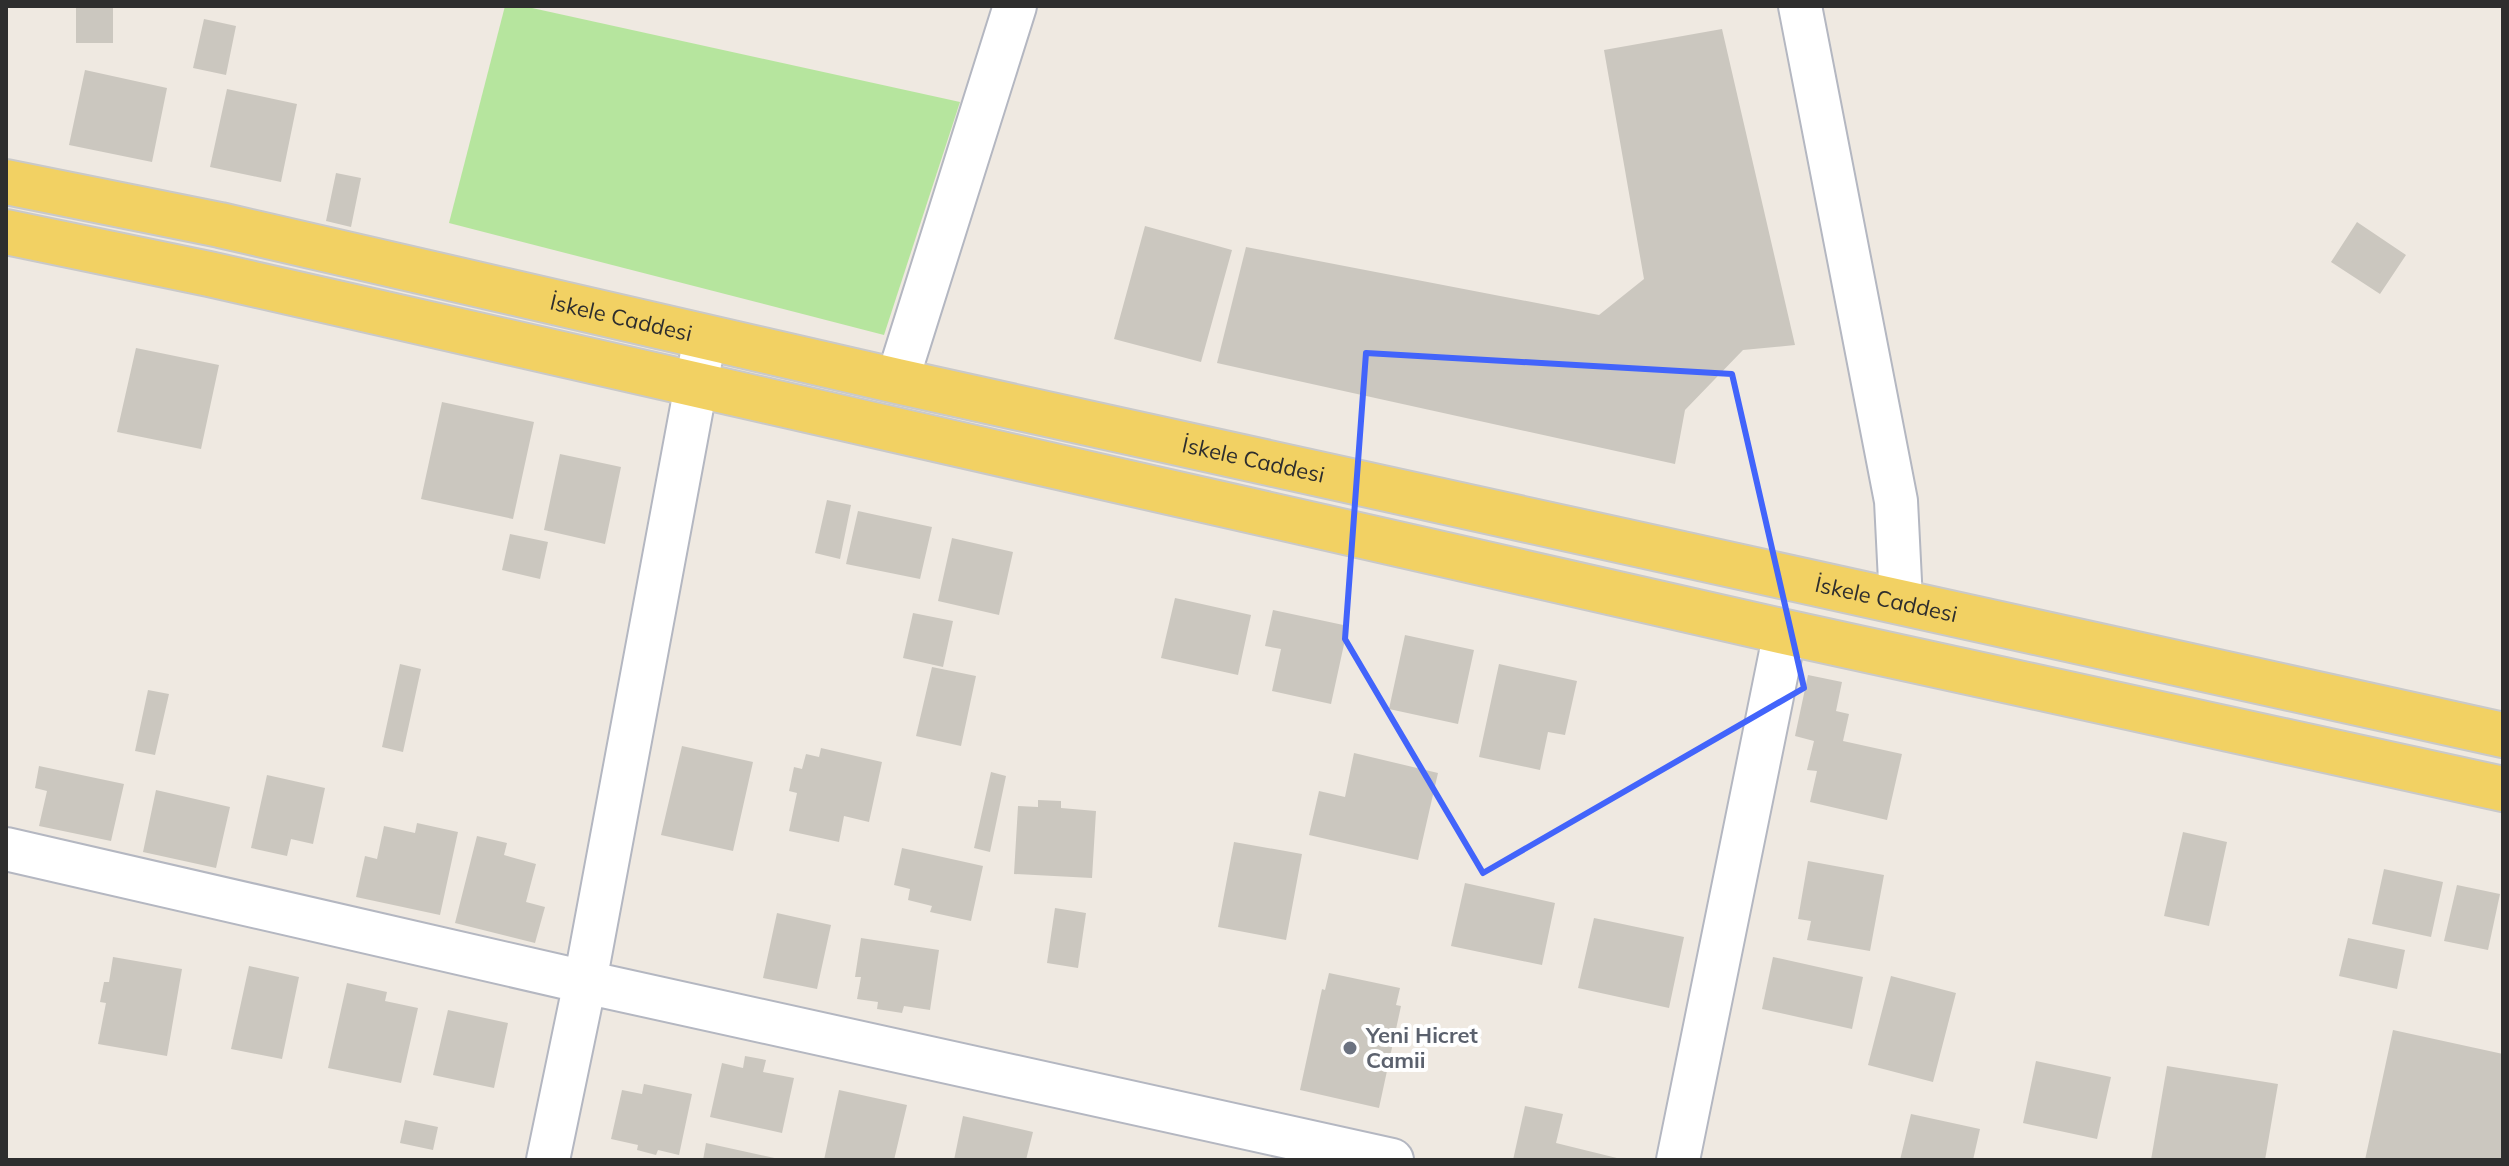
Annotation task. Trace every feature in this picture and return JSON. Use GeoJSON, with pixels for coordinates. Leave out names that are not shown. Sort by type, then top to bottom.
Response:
{"type":"FeatureCollection","features":[{"type":"Feature","properties":{"kind":"main road","name":"İskele Caddesi"},"geometry":{"type":"LineString","coordinates":[[6,182],[220,225],[897,381],[2503,735]]}},
{"type":"Feature","properties":{"kind":"main road"},"geometry":{"type":"LineString","coordinates":[[6,232],[209,274],[1785,632],[2503,789]]}},
{"type":"Feature","properties":{"kind":"street"},"geometry":{"type":"LineString","coordinates":[[897,381],[1015,6]]}},
{"type":"Feature","properties":{"kind":"street"},"geometry":{"type":"LineString","coordinates":[[1800,6],[1896,501],[1901,601]]}},
{"type":"Feature","properties":{"kind":"street"},"geometry":{"type":"LineString","coordinates":[[548,1160],[585,982],[705,337]]}},
{"type":"Feature","properties":{"kind":"street"},"geometry":{"type":"LineString","coordinates":[[1678,1160],[1785,632]]}},
{"type":"Feature","properties":{"kind":"street"},"geometry":{"type":"LineString","coordinates":[[6,849],[585,982],[1392,1160]]}},
{"type":"Feature","properties":{"kind":"highlighted area"},"geometry":{"type":"Polygon","coordinates":[[[1366,353],[1732,374],[1804,688],[1483,873],[1345,639],[1366,353]]]}},
{"type":"Feature","properties":{"kind":"green space"},"geometry":{"type":"Polygon","coordinates":[[[505,6],[523,6],[960,102],[884,335],[449,223],[505,6]]]}},
{"type":"Feature","properties":{"kind":"building"},"geometry":{"type":"Polygon","coordinates":[[[76,6],[113,6],[113,43],[76,43],[76,6]]]}},
{"type":"Feature","properties":{"kind":"building"},"geometry":{"type":"Polygon","coordinates":[[[204,19],[236,26],[226,75],[193,68],[204,19]]]}},
{"type":"Feature","properties":{"kind":"building"},"geometry":{"type":"Polygon","coordinates":[[[1722,29],[1795,345],[1743,350],[1685,410],[1675,464],[1217,363],[1246,247],[1599,315],[1644,279],[1604,50],[1722,29]]]}},
{"type":"Feature","properties":{"kind":"building"},"geometry":{"type":"Polygon","coordinates":[[[85,70],[167,88],[152,162],[69,145],[85,70]]]}},
{"type":"Feature","properties":{"kind":"building"},"geometry":{"type":"Polygon","coordinates":[[[227,89],[297,104],[281,182],[210,167],[227,89]]]}},
{"type":"Feature","properties":{"kind":"building"},"geometry":{"type":"Polygon","coordinates":[[[336,173],[361,178],[351,227],[326,221],[336,173]]]}},
{"type":"Feature","properties":{"kind":"building"},"geometry":{"type":"Polygon","coordinates":[[[2357,222],[2406,255],[2380,294],[2331,262],[2357,222]]]}},
{"type":"Feature","properties":{"kind":"building"},"geometry":{"type":"Polygon","coordinates":[[[1145,226],[1232,250],[1201,362],[1114,339],[1145,226]]]}},
{"type":"Feature","properties":{"kind":"building"},"geometry":{"type":"Polygon","coordinates":[[[136,348],[219,365],[201,449],[117,432],[136,348]]]}},
{"type":"Feature","properties":{"kind":"building"},"geometry":{"type":"Polygon","coordinates":[[[442,402],[534,422],[513,519],[421,499],[442,402]]]}},
{"type":"Feature","properties":{"kind":"building"},"geometry":{"type":"Polygon","coordinates":[[[560,454],[621,467],[605,544],[544,530],[560,454]]]}},
{"type":"Feature","properties":{"kind":"building"},"geometry":{"type":"Polygon","coordinates":[[[827,500],[851,505],[840,559],[815,553],[827,500]]]}},
{"type":"Feature","properties":{"kind":"building"},"geometry":{"type":"Polygon","coordinates":[[[858,511],[932,527],[920,579],[846,564],[858,511]]]}},
{"type":"Feature","properties":{"kind":"building"},"geometry":{"type":"Polygon","coordinates":[[[510,534],[548,542],[540,579],[502,570],[510,534]]]}},
{"type":"Feature","properties":{"kind":"building"},"geometry":{"type":"Polygon","coordinates":[[[952,538],[1013,552],[999,615],[938,601],[952,538]]]}},
{"type":"Feature","properties":{"kind":"building"},"geometry":{"type":"Polygon","coordinates":[[[1175,598],[1251,615],[1238,675],[1161,658],[1175,598]]]}},
{"type":"Feature","properties":{"kind":"building"},"geometry":{"type":"Polygon","coordinates":[[[1273,610],[1348,626],[1331,704],[1272,691],[1281,649],[1265,646],[1273,610]]]}},
{"type":"Feature","properties":{"kind":"building"},"geometry":{"type":"Polygon","coordinates":[[[913,613],[953,621],[943,667],[903,658],[913,613]]]}},
{"type":"Feature","properties":{"kind":"building"},"geometry":{"type":"Polygon","coordinates":[[[1405,635],[1474,650],[1458,724],[1389,709],[1405,635]]]}},
{"type":"Feature","properties":{"kind":"building"},"geometry":{"type":"Polygon","coordinates":[[[400,664],[421,669],[403,752],[382,747],[400,664]]]}},
{"type":"Feature","properties":{"kind":"building"},"geometry":{"type":"Polygon","coordinates":[[[1499,664],[1577,681],[1565,735],[1548,732],[1540,770],[1479,757],[1499,664]]]}},
{"type":"Feature","properties":{"kind":"building"},"geometry":{"type":"Polygon","coordinates":[[[932,667],[976,676],[961,746],[916,736],[932,667]]]}},
{"type":"Feature","properties":{"kind":"building"},"geometry":{"type":"Polygon","coordinates":[[[1808,675],[1842,682],[1836,711],[1849,714],[1843,741],[1902,754],[1887,820],[1810,802],[1817,771],[1807,770],[1814,741],[1795,736],[1808,675]]]}},
{"type":"Feature","properties":{"kind":"building"},"geometry":{"type":"Polygon","coordinates":[[[148,690],[169,694],[155,755],[135,751],[148,690]]]}},
{"type":"Feature","properties":{"kind":"building"},"geometry":{"type":"Polygon","coordinates":[[[682,746],[753,762],[733,851],[661,835],[682,746]]]}},
{"type":"Feature","properties":{"kind":"building"},"geometry":{"type":"Polygon","coordinates":[[[821,748],[882,762],[869,822],[844,816],[839,842],[789,831],[797,793],[789,791],[794,767],[802,769],[806,754],[819,757],[821,748]]]}},
{"type":"Feature","properties":{"kind":"building"},"geometry":{"type":"Polygon","coordinates":[[[1354,753],[1438,773],[1418,860],[1309,835],[1319,791],[1345,797],[1354,753]]]}},
{"type":"Feature","properties":{"kind":"building"},"geometry":{"type":"Polygon","coordinates":[[[39,766],[124,784],[111,841],[39,826],[47,791],[35,788],[39,766]]]}},
{"type":"Feature","properties":{"kind":"building"},"geometry":{"type":"Polygon","coordinates":[[[991,772],[1006,776],[990,852],[974,848],[991,772]]]}},
{"type":"Feature","properties":{"kind":"building"},"geometry":{"type":"Polygon","coordinates":[[[267,775],[325,788],[313,844],[291,839],[287,856],[251,848],[267,775]]]}},
{"type":"Feature","properties":{"kind":"building"},"geometry":{"type":"Polygon","coordinates":[[[156,790],[230,807],[216,868],[143,852],[156,790]]]}},
{"type":"Feature","properties":{"kind":"building"},"geometry":{"type":"Polygon","coordinates":[[[1038,800],[1061,801],[1061,808],[1096,811],[1092,878],[1014,874],[1018,806],[1038,807],[1038,800]]]}},
{"type":"Feature","properties":{"kind":"building"},"geometry":{"type":"Polygon","coordinates":[[[417,823],[458,832],[440,915],[356,897],[365,856],[377,859],[384,826],[415,833],[417,823]]]}},
{"type":"Feature","properties":{"kind":"building"},"geometry":{"type":"Polygon","coordinates":[[[2183,832],[2227,842],[2209,926],[2164,916],[2183,832]]]}},
{"type":"Feature","properties":{"kind":"building"},"geometry":{"type":"Polygon","coordinates":[[[477,836],[507,843],[504,855],[536,864],[526,902],[545,907],[535,943],[455,923],[477,836]]]}},
{"type":"Feature","properties":{"kind":"building"},"geometry":{"type":"Polygon","coordinates":[[[1234,842],[1302,854],[1286,940],[1218,927],[1234,842]]]}},
{"type":"Feature","properties":{"kind":"building"},"geometry":{"type":"Polygon","coordinates":[[[902,848],[983,866],[971,921],[930,912],[932,906],[908,900],[910,889],[894,885],[902,848]]]}},
{"type":"Feature","properties":{"kind":"building"},"geometry":{"type":"Polygon","coordinates":[[[1808,861],[1884,875],[1870,951],[1807,940],[1811,921],[1798,919],[1808,861]]]}},
{"type":"Feature","properties":{"kind":"building"},"geometry":{"type":"Polygon","coordinates":[[[2384,869],[2443,882],[2431,937],[2372,924],[2384,869]]]}},
{"type":"Feature","properties":{"kind":"building"},"geometry":{"type":"Polygon","coordinates":[[[1465,883],[1555,903],[1542,965],[1451,946],[1465,883]]]}},
{"type":"Feature","properties":{"kind":"building"},"geometry":{"type":"Polygon","coordinates":[[[2457,885],[2500,894],[2488,950],[2444,941],[2457,885]]]}},
{"type":"Feature","properties":{"kind":"building"},"geometry":{"type":"Polygon","coordinates":[[[1055,908],[1086,913],[1078,968],[1047,963],[1055,908]]]}},
{"type":"Feature","properties":{"kind":"building"},"geometry":{"type":"Polygon","coordinates":[[[777,913],[831,925],[817,989],[763,978],[777,913]]]}},
{"type":"Feature","properties":{"kind":"building"},"geometry":{"type":"Polygon","coordinates":[[[1594,918],[1684,937],[1669,1008],[1578,988],[1594,918]]]}},
{"type":"Feature","properties":{"kind":"building"},"geometry":{"type":"Polygon","coordinates":[[[861,938],[939,950],[930,1010],[904,1006],[902,1013],[877,1009],[878,1002],[857,999],[861,977],[855,977],[861,938]]]}},
{"type":"Feature","properties":{"kind":"building"},"geometry":{"type":"Polygon","coordinates":[[[2348,938],[2405,950],[2397,989],[2339,976],[2348,938]]]}},
{"type":"Feature","properties":{"kind":"building"},"geometry":{"type":"Polygon","coordinates":[[[113,957],[182,969],[167,1056],[98,1044],[106,1003],[100,1002],[104,982],[109,982],[113,957]]]}},
{"type":"Feature","properties":{"kind":"building"},"geometry":{"type":"Polygon","coordinates":[[[1773,957],[1863,977],[1852,1029],[1762,1009],[1773,957]]]}},
{"type":"Feature","properties":{"kind":"building"},"geometry":{"type":"Polygon","coordinates":[[[249,966],[299,977],[282,1059],[231,1049],[249,966]]]}},
{"type":"Feature","properties":{"kind":"building","name":"Yeni Hicret Camii"},"geometry":{"type":"Polygon","coordinates":[[[1329,973],[1400,988],[1396,1005],[1401,1006],[1379,1108],[1300,1090],[1322,989],[1325,990],[1329,973]]]}},
{"type":"Feature","properties":{"kind":"building"},"geometry":{"type":"Polygon","coordinates":[[[1891,976],[1956,993],[1933,1082],[1868,1065],[1891,976]]]}},
{"type":"Feature","properties":{"kind":"building"},"geometry":{"type":"Polygon","coordinates":[[[347,983],[387,992],[385,1001],[418,1008],[401,1083],[328,1068],[347,983]]]}},
{"type":"Feature","properties":{"kind":"building"},"geometry":{"type":"Polygon","coordinates":[[[448,1010],[508,1023],[494,1088],[433,1075],[448,1010]]]}},
{"type":"Feature","properties":{"kind":"building"},"geometry":{"type":"Polygon","coordinates":[[[2393,1030],[2503,1054],[2503,1160],[2365,1160],[2393,1030]]]}},
{"type":"Feature","properties":{"kind":"building"},"geometry":{"type":"Polygon","coordinates":[[[745,1056],[766,1060],[763,1072],[794,1078],[782,1133],[710,1117],[722,1063],[743,1068],[745,1056]]]}},
{"type":"Feature","properties":{"kind":"building"},"geometry":{"type":"Polygon","coordinates":[[[2036,1061],[2111,1077],[2097,1139],[2023,1123],[2036,1061]]]}},
{"type":"Feature","properties":{"kind":"building"},"geometry":{"type":"Polygon","coordinates":[[[2167,1066],[2278,1084],[2265,1160],[2151,1160],[2167,1066]]]}},
{"type":"Feature","properties":{"kind":"building"},"geometry":{"type":"Polygon","coordinates":[[[644,1084],[692,1094],[679,1155],[658,1150],[656,1155],[637,1150],[638,1145],[611,1139],[622,1090],[642,1094],[644,1084]]]}},
{"type":"Feature","properties":{"kind":"building"},"geometry":{"type":"Polygon","coordinates":[[[839,1090],[907,1105],[894,1160],[824,1160],[839,1090]]]}},
{"type":"Feature","properties":{"kind":"building"},"geometry":{"type":"Polygon","coordinates":[[[1525,1106],[1563,1114],[1556,1143],[1625,1160],[1513,1160],[1525,1106]]]}},
{"type":"Feature","properties":{"kind":"building"},"geometry":{"type":"Polygon","coordinates":[[[1911,1114],[1980,1129],[1973,1160],[1900,1160],[1911,1114]]]}},
{"type":"Feature","properties":{"kind":"building"},"geometry":{"type":"Polygon","coordinates":[[[963,1116],[1033,1132],[1026,1160],[954,1160],[963,1116]]]}},
{"type":"Feature","properties":{"kind":"building"},"geometry":{"type":"Polygon","coordinates":[[[405,1120],[438,1127],[433,1150],[400,1143],[405,1120]]]}},
{"type":"Feature","properties":{"kind":"building"},"geometry":{"type":"Polygon","coordinates":[[[706,1143],[779,1159],[779,1160],[703,1160],[706,1143]]]}},
{"type":"Feature","properties":{"kind":"place","name":"Yeni Hicret Camii"},"geometry":{"type":"Point","coordinates":[1350,1048]}}]}
